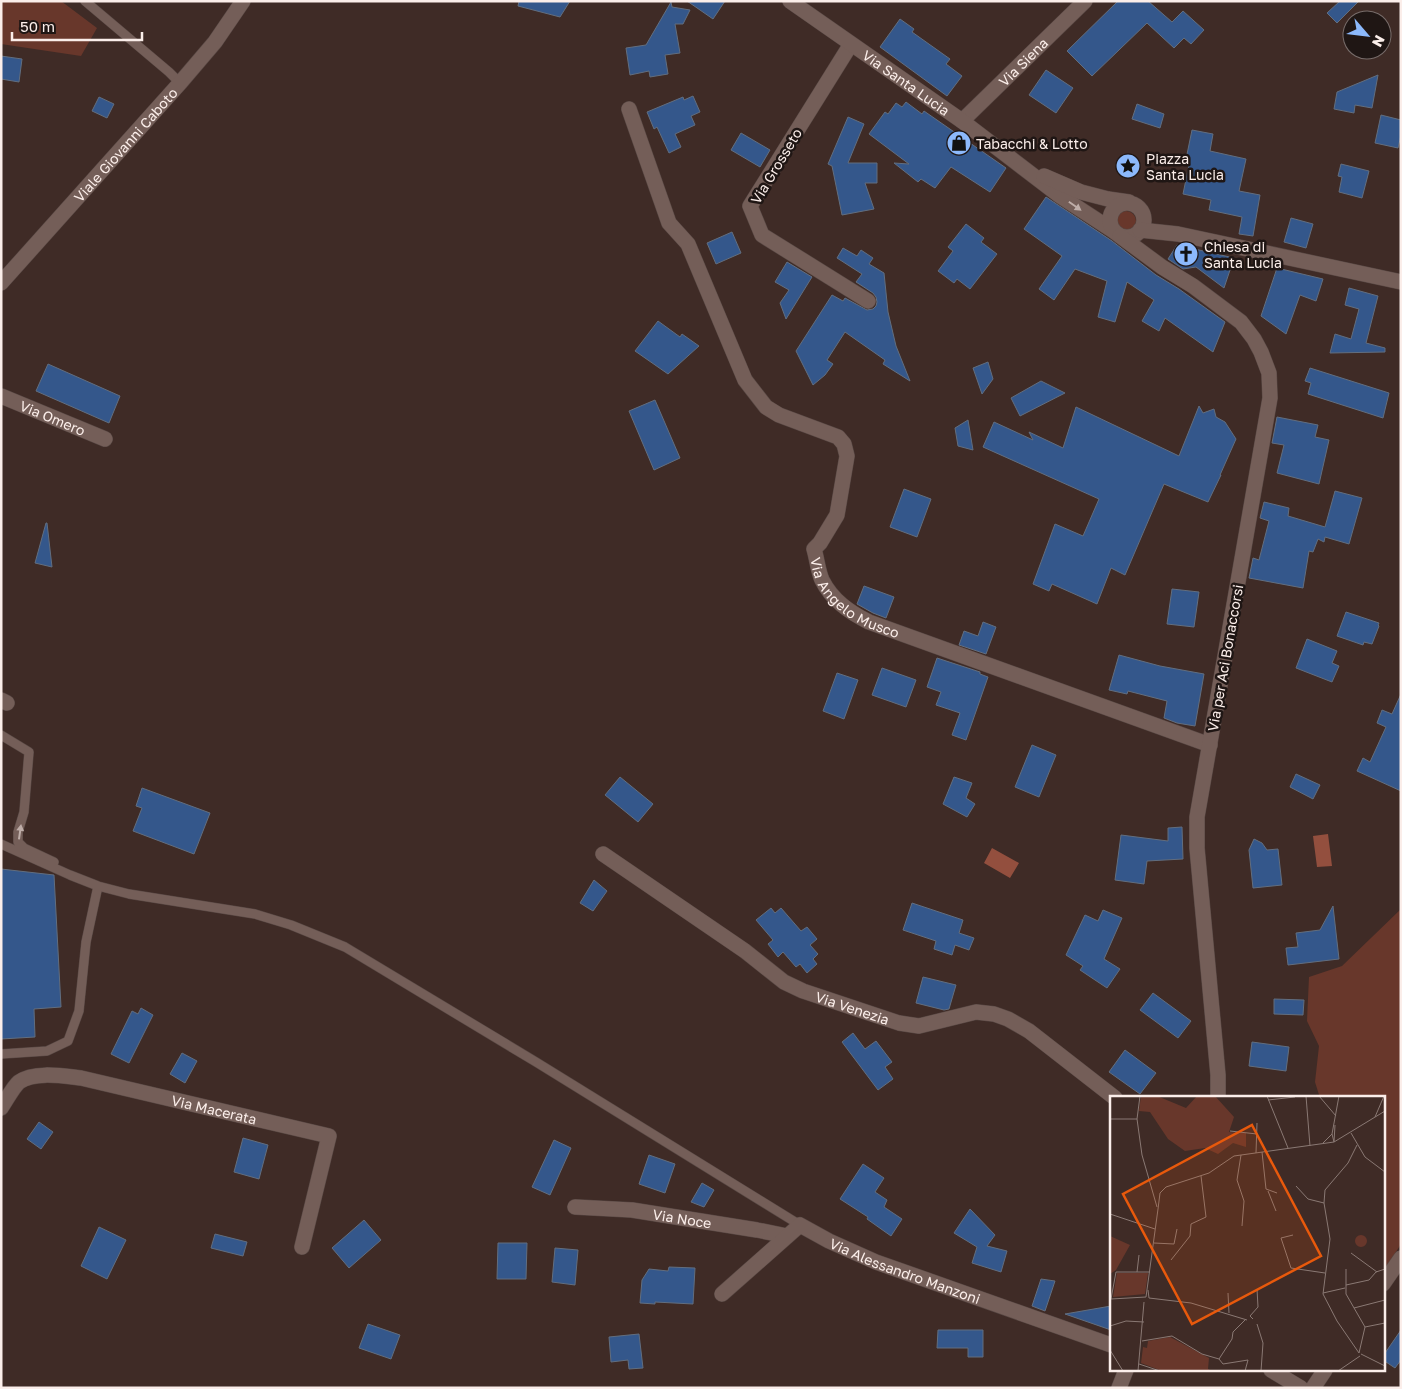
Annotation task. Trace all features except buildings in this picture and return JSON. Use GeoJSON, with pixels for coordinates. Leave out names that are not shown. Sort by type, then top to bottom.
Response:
{"type":"FeatureCollection","features":[{"type":"Feature","properties":{"kind":"street","name":"Viale Giovanni Caboto"},"geometry":{"type":"LineString","coordinates":[[1,283],[180,84],[215,42],[243,1]]}},
{"type":"Feature","properties":{"kind":"street","name":"Via Santa Lucia"},"geometry":{"type":"LineString","coordinates":[[790,1],[962,121],[1022,166]]}},
{"type":"Feature","properties":{"kind":"street","name":"Via Siena"},"geometry":{"type":"LineString","coordinates":[[962,121],[1085,1]]}},
{"type":"Feature","properties":{"kind":"street","name":"Via Grosseto"},"geometry":{"type":"LineString","coordinates":[[851,44],[750,206],[762,235],[868,301]]}},
{"type":"Feature","properties":{"kind":"street","name":"Via Angelo Musco"},"geometry":{"type":"LineString","coordinates":[[629,109],[669,223],[688,244],[745,380],[766,407],[779,415],[838,437],[844,444],[847,456],[836,516],[820,543],[814,549],[822,579],[835,600],[855,615],[869,622],[1210,745]]}},
{"type":"Feature","properties":{"kind":"street","name":"Via per Aci Bonaccorsi"},"geometry":{"type":"LineString","coordinates":[[1022,166],[1060,196],[1162,267],[1193,286],[1241,322],[1254,339],[1269,372],[1270,398],[1198,817],[1197,848],[1218,1075],[1218,1096]]}},
{"type":"Feature","properties":{"kind":"street"},"geometry":{"type":"LineString","coordinates":[[1022,166],[1080,192],[1129,202],[1138,207],[1143,215],[1153,223],[1178,234]]}},
{"type":"Feature","properties":{"kind":"street"},"geometry":{"type":"LineString","coordinates":[[1129,202],[1118,204],[1109,217],[1110,223],[1117,234],[1129,237],[1139,232],[1178,234],[1401,282]]}},
{"type":"Feature","properties":{"kind":"street"},"geometry":{"type":"LineString","coordinates":[[1139,232],[1144,220],[1143,215]]}},
{"type":"Feature","properties":{"kind":"street"},"geometry":{"type":"LineString","coordinates":[[1139,232],[1162,267]]}},
{"type":"Feature","properties":{"kind":"street","name":"Via Omero"},"geometry":{"type":"LineString","coordinates":[[1,396],[105,439]]}},
{"type":"Feature","properties":{"kind":"street","name":"Via Venezia"},"geometry":{"type":"LineString","coordinates":[[603,854],[745,951],[784,982],[803,992],[890,1020],[919,1026],[976,1012],[1001,1016],[1030,1031],[1112,1096]]}},
{"type":"Feature","properties":{"kind":"street","name":"Via Macerata"},"geometry":{"type":"LineString","coordinates":[[1,1108],[19,1082],[31,1077],[54,1075],[80,1078],[329,1136],[302,1247]]}},
{"type":"Feature","properties":{"kind":"street","name":"Via Noce"},"geometry":{"type":"LineString","coordinates":[[575,1207],[632,1210],[787,1236]]}},
{"type":"Feature","properties":{"kind":"street"},"geometry":{"type":"LineString","coordinates":[[722,1294],[800,1225]]}},
{"type":"Feature","properties":{"kind":"street","name":"Via Alessandro Manzoni"},"geometry":{"type":"LineString","coordinates":[[800,1225],[829,1241],[876,1262],[1110,1345]]}},
{"type":"Feature","properties":{"kind":"street"},"geometry":{"type":"LineString","coordinates":[[1384,1283],[1401,1258]]}},
{"type":"Feature","properties":{"kind":"street"},"geometry":{"type":"LineString","coordinates":[[1120,1388],[1125,1372]]}},
{"type":"Feature","properties":{"kind":"street"},"geometry":{"type":"LineString","coordinates":[[1274,1372],[1301,1388]]}},
{"type":"Feature","properties":{"kind":"street"},"geometry":{"type":"LineString","coordinates":[[1313,1388],[1324,1372]]}},
{"type":"Feature","properties":{"kind":"lane"},"geometry":{"type":"LineString","coordinates":[[84,1],[169,72],[180,84]]}},
{"type":"Feature","properties":{"kind":"lane"},"geometry":{"type":"LineString","coordinates":[[1,735],[29,752],[24,812],[18,832],[18,842],[24,848],[72,870],[98,886]]}},
{"type":"Feature","properties":{"kind":"lane"},"geometry":{"type":"LineString","coordinates":[[1,844],[98,886],[129,894],[255,914],[291,925],[345,947],[800,1225]]}},
{"type":"Feature","properties":{"kind":"lane"},"geometry":{"type":"LineString","coordinates":[[1,1054],[47,1051],[68,1041],[79,1011],[86,942],[98,886]]}},
{"type":"Feature","properties":{"kind":"shaded area"},"geometry":{"type":"Polygon","coordinates":[[[3,1],[61,1],[97,28],[81,56],[1,44],[1,4],[3,1]]]}},
{"type":"Feature","properties":{"kind":"shaded area"},"geometry":{"type":"Polygon","coordinates":[[[1126,211],[1133,214],[1136,221],[1133,228],[1126,231],[1119,228],[1116,221],[1119,214],[1126,211]]]}},
{"type":"Feature","properties":{"kind":"shaded area"},"geometry":{"type":"Polygon","coordinates":[[[1328,834],[1332,866],[1317,867],[1313,836],[1328,834]]]}},
{"type":"Feature","properties":{"kind":"shaded area"},"geometry":{"type":"Polygon","coordinates":[[[992,848],[1019,863],[1010,878],[984,863],[992,848]]]}},
{"type":"Feature","properties":{"kind":"shaded area"},"geometry":{"type":"Polygon","coordinates":[[[1401,909],[1401,1244],[1384,1270],[1384,1096],[1319,1096],[1315,1082],[1319,1046],[1307,1021],[1309,977],[1342,966],[1401,909]]]}},
{"type":"Feature","properties":{"kind":"place","name":"Tabacchi & Lotto"},"geometry":{"type":"Point","coordinates":[959,143]}},
{"type":"Feature","properties":{"kind":"place","name":"Piazza Santa Lucia"},"geometry":{"type":"Point","coordinates":[1128,166]}},
{"type":"Feature","properties":{"kind":"place","name":"Chiesa di Santa Lucia"},"geometry":{"type":"Point","coordinates":[1186,254]}}]}
